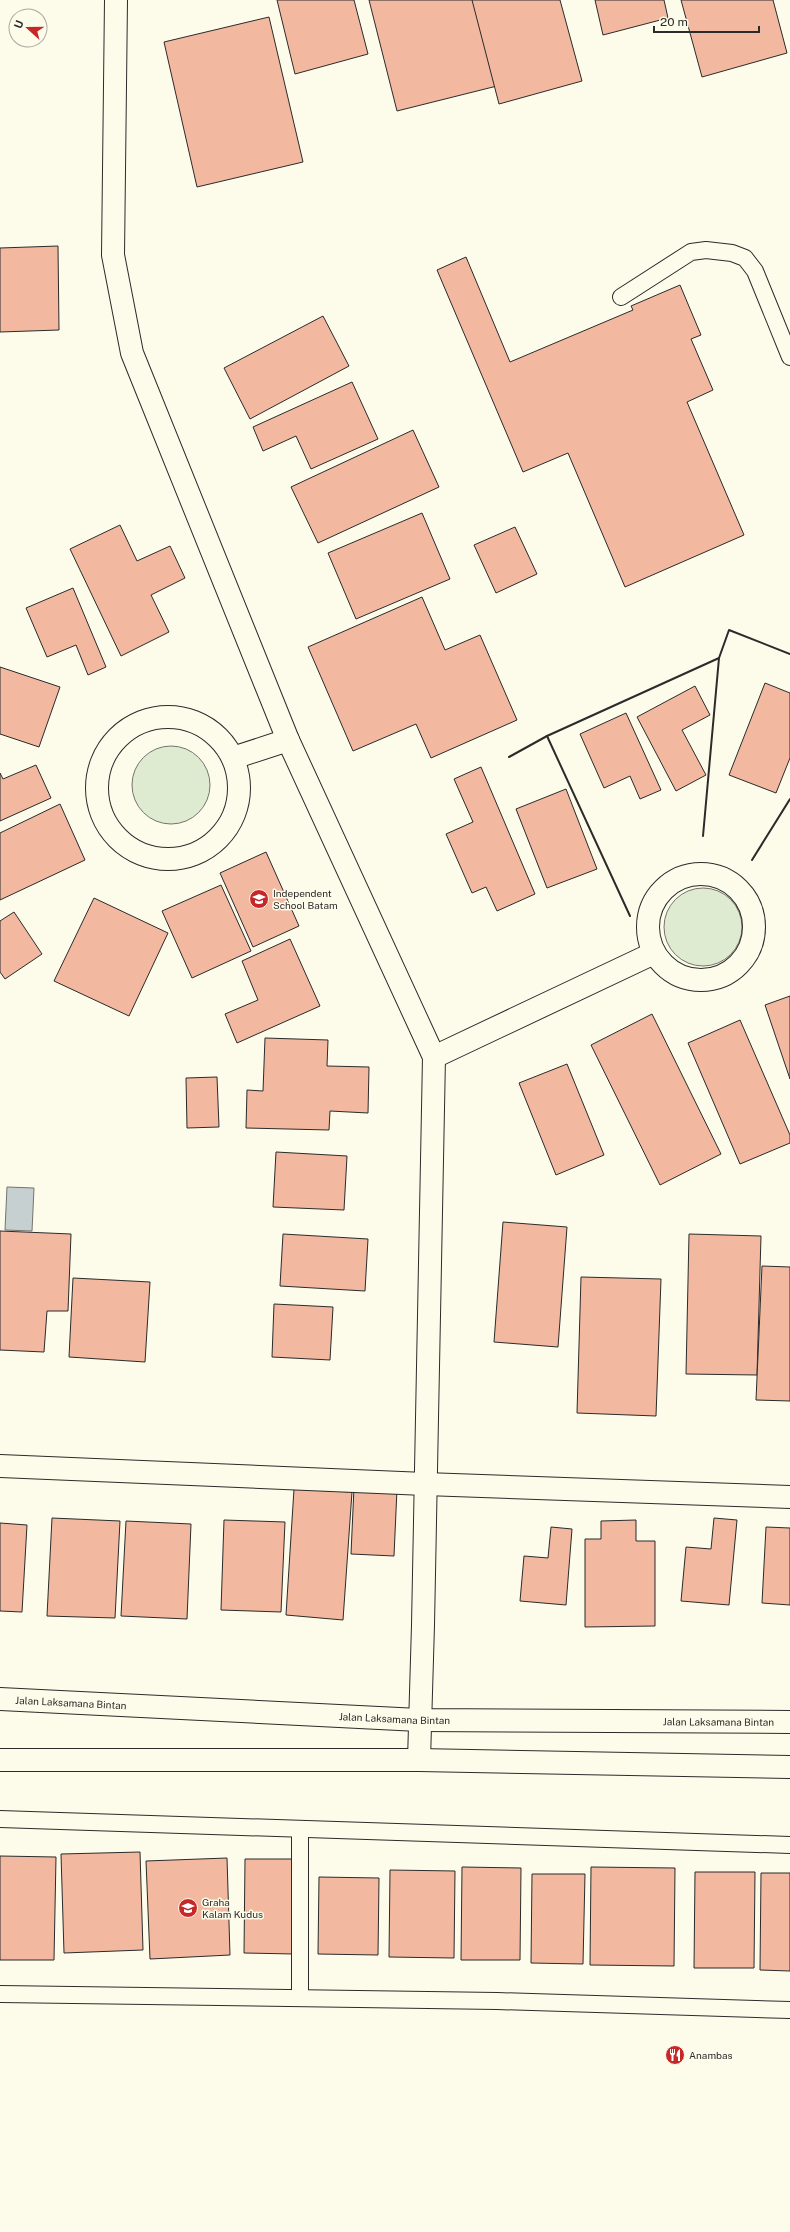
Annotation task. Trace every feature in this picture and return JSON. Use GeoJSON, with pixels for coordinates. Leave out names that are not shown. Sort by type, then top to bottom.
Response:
{"type":"FeatureCollection","features":[{"type":"Feature","properties":{"kind":"street"},"geometry":{"type":"LineString","coordinates":[[116,0],[113,255],[132,353],[288,740],[434,1057],[419,1760]]}},
{"type":"Feature","properties":{"kind":"street"},"geometry":{"type":"LineString","coordinates":[[175,717],[199,723],[219,737],[233,758],[238,779],[237,802],[232,816],[229,823],[214,841],[196,853],[174,859],[152,857],[131,849],[114,835],[102,815],[96,792],[100,767],[111,745],[128,728],[151,718],[175,717]]}},
{"type":"Feature","properties":{"kind":"street"},"geometry":{"type":"LineString","coordinates":[[233,758],[288,740]]}},
{"type":"Feature","properties":{"kind":"street"},"geometry":{"type":"LineString","coordinates":[[692,874],[709,874],[724,879],[739,888],[748,902],[754,920],[754,938],[747,956],[734,970],[718,979],[700,981],[682,978],[666,968],[654,953],[648,937],[649,915],[653,904],[662,890],[676,880],[692,874]]}},
{"type":"Feature","properties":{"kind":"street"},"geometry":{"type":"LineString","coordinates":[[434,1057],[654,953]]}},
{"type":"Feature","properties":{"kind":"street"},"geometry":{"type":"LineString","coordinates":[[0,1466],[425,1484],[790,1496]]}},
{"type":"Feature","properties":{"kind":"street","name":"Jalan Laksamana Bintan"},"geometry":{"type":"LineString","coordinates":[[0,1699],[419,1720],[790,1722]]}},
{"type":"Feature","properties":{"kind":"street"},"geometry":{"type":"LineString","coordinates":[[0,1760],[419,1760],[790,1767]]}},
{"type":"Feature","properties":{"kind":"lane"},"geometry":{"type":"LineString","coordinates":[[621,297],[691,252],[706,250],[732,253],[745,258],[755,271],[790,356]]}},
{"type":"Feature","properties":{"kind":"lane"},"geometry":{"type":"LineString","coordinates":[[0,1819],[790,1845]]}},
{"type":"Feature","properties":{"kind":"lane"},"geometry":{"type":"LineString","coordinates":[[300,1830],[300,1998]]}},
{"type":"Feature","properties":{"kind":"lane"},"geometry":{"type":"LineString","coordinates":[[0,1994],[497,2001],[790,2010]]}},
{"type":"Feature","properties":{"kind":"green space"},"geometry":{"type":"Polygon","coordinates":[[[171,746],[186,749],[198,758],[207,770],[210,785],[207,800],[198,812],[186,821],[171,824],[156,821],[144,812],[135,800],[132,785],[135,770],[144,758],[156,749],[171,746]]]}},
{"type":"Feature","properties":{"kind":"green space"},"geometry":{"type":"Polygon","coordinates":[[[703,888],[718,891],[730,900],[739,912],[742,927],[739,942],[730,954],[718,963],[703,966],[688,963],[676,954],[667,942],[664,927],[667,912],[676,900],[688,891],[703,888]]]}},
{"type":"Feature","properties":{"kind":"shaded area"},"geometry":{"type":"Polygon","coordinates":[[[7,1187],[34,1188],[32,1231],[5,1230],[7,1187]]]}},
{"type":"Feature","properties":{"kind":"building"},"geometry":{"type":"Polygon","coordinates":[[[277,0],[354,0],[368,54],[295,74],[277,0]]]}},
{"type":"Feature","properties":{"kind":"building"},"geometry":{"type":"Polygon","coordinates":[[[369,0],[480,0],[501,85],[397,111],[369,0]]]}},
{"type":"Feature","properties":{"kind":"building"},"geometry":{"type":"Polygon","coordinates":[[[472,0],[560,0],[582,81],[499,104],[472,0]]]}},
{"type":"Feature","properties":{"kind":"building"},"geometry":{"type":"Polygon","coordinates":[[[595,0],[664,0],[668,18],[603,35],[595,0]]]}},
{"type":"Feature","properties":{"kind":"building"},"geometry":{"type":"Polygon","coordinates":[[[681,0],[773,0],[787,53],[702,77],[681,0]]]}},
{"type":"Feature","properties":{"kind":"building"},"geometry":{"type":"Polygon","coordinates":[[[269,17],[303,162],[197,187],[164,42],[269,17]]]}},
{"type":"Feature","properties":{"kind":"building"},"geometry":{"type":"Polygon","coordinates":[[[58,246],[59,330],[0,332],[0,248],[58,246]]]}},
{"type":"Feature","properties":{"kind":"building"},"geometry":{"type":"Polygon","coordinates":[[[466,257],[510,362],[633,310],[631,306],[680,285],[701,335],[691,339],[713,390],[687,402],[744,535],[625,587],[568,453],[523,472],[437,270],[466,257]]]}},
{"type":"Feature","properties":{"kind":"building"},"geometry":{"type":"Polygon","coordinates":[[[323,316],[349,366],[250,419],[224,368],[323,316]]]}},
{"type":"Feature","properties":{"kind":"building"},"geometry":{"type":"Polygon","coordinates":[[[352,382],[378,439],[311,469],[296,436],[263,451],[253,427],[352,382]]]}},
{"type":"Feature","properties":{"kind":"building"},"geometry":{"type":"Polygon","coordinates":[[[413,430],[439,487],[318,543],[291,487],[413,430]]]}},
{"type":"Feature","properties":{"kind":"building"},"geometry":{"type":"Polygon","coordinates":[[[422,513],[450,579],[356,619],[328,553],[422,513]]]}},
{"type":"Feature","properties":{"kind":"building"},"geometry":{"type":"Polygon","coordinates":[[[120,525],[137,561],[170,546],[185,578],[151,595],[169,632],[121,656],[70,549],[120,525]]]}},
{"type":"Feature","properties":{"kind":"building"},"geometry":{"type":"Polygon","coordinates":[[[515,527],[537,574],[496,593],[474,545],[515,527]]]}},
{"type":"Feature","properties":{"kind":"building"},"geometry":{"type":"Polygon","coordinates":[[[73,588],[106,667],[88,675],[76,645],[47,657],[26,608],[73,588]]]}},
{"type":"Feature","properties":{"kind":"building"},"geometry":{"type":"Polygon","coordinates":[[[422,597],[445,650],[480,635],[517,720],[431,758],[416,724],[353,751],[308,647],[422,597]]]}},
{"type":"Feature","properties":{"kind":"building"},"geometry":{"type":"Polygon","coordinates":[[[0,667],[60,687],[39,747],[0,734],[0,667]]]}},
{"type":"Feature","properties":{"kind":"building"},"geometry":{"type":"Polygon","coordinates":[[[765,683],[790,693],[790,758],[776,793],[729,775],[765,683]]]}},
{"type":"Feature","properties":{"kind":"building"},"geometry":{"type":"Polygon","coordinates":[[[695,686],[710,715],[682,730],[706,775],[676,791],[637,717],[695,686]]]}},
{"type":"Feature","properties":{"kind":"building"},"geometry":{"type":"Polygon","coordinates":[[[626,713],[661,790],[640,799],[630,776],[604,788],[580,734],[626,713]]]}},
{"type":"Feature","properties":{"kind":"building"},"geometry":{"type":"Polygon","coordinates":[[[36,765],[51,798],[0,821],[0,773],[3,779],[36,765]]]}},
{"type":"Feature","properties":{"kind":"building"},"geometry":{"type":"Polygon","coordinates":[[[481,767],[535,894],[497,911],[486,887],[472,893],[446,834],[473,822],[454,779],[481,767]]]}},
{"type":"Feature","properties":{"kind":"building"},"geometry":{"type":"Polygon","coordinates":[[[566,789],[597,869],[547,888],[516,809],[566,789]]]}},
{"type":"Feature","properties":{"kind":"building"},"geometry":{"type":"Polygon","coordinates":[[[60,804],[85,860],[0,900],[0,833],[60,804]]]}},
{"type":"Feature","properties":{"kind":"building","name":"Independent School Batam"},"geometry":{"type":"Polygon","coordinates":[[[266,852],[299,926],[253,947],[220,873],[266,852]]]}},
{"type":"Feature","properties":{"kind":"building"},"geometry":{"type":"Polygon","coordinates":[[[221,885],[251,951],[192,978],[162,911],[221,885]]]}},
{"type":"Feature","properties":{"kind":"building"},"geometry":{"type":"Polygon","coordinates":[[[94,898],[168,933],[129,1016],[54,981],[94,898]]]}},
{"type":"Feature","properties":{"kind":"building"},"geometry":{"type":"Polygon","coordinates":[[[14,912],[42,954],[5,979],[0,972],[0,921],[14,912]]]}},
{"type":"Feature","properties":{"kind":"building"},"geometry":{"type":"Polygon","coordinates":[[[290,939],[320,1006],[237,1043],[225,1014],[258,1000],[242,961],[290,939]]]}},
{"type":"Feature","properties":{"kind":"building"},"geometry":{"type":"Polygon","coordinates":[[[790,996],[790,1079],[765,1005],[790,996]]]}},
{"type":"Feature","properties":{"kind":"building"},"geometry":{"type":"Polygon","coordinates":[[[652,1014],[721,1154],[660,1185],[591,1045],[652,1014]]]}},
{"type":"Feature","properties":{"kind":"building"},"geometry":{"type":"Polygon","coordinates":[[[740,1020],[790,1135],[790,1143],[740,1164],[688,1043],[740,1020]]]}},
{"type":"Feature","properties":{"kind":"building"},"geometry":{"type":"Polygon","coordinates":[[[265,1038],[328,1040],[327,1066],[369,1067],[368,1113],[330,1111],[329,1130],[246,1128],[247,1090],[263,1091],[265,1038]]]}},
{"type":"Feature","properties":{"kind":"building"},"geometry":{"type":"Polygon","coordinates":[[[567,1064],[604,1155],[556,1175],[519,1083],[567,1064]]]}},
{"type":"Feature","properties":{"kind":"building"},"geometry":{"type":"Polygon","coordinates":[[[217,1077],[219,1127],[187,1128],[186,1078],[217,1077]]]}},
{"type":"Feature","properties":{"kind":"building"},"geometry":{"type":"Polygon","coordinates":[[[276,1152],[347,1156],[344,1210],[273,1207],[276,1152]]]}},
{"type":"Feature","properties":{"kind":"building"},"geometry":{"type":"Polygon","coordinates":[[[503,1222],[567,1227],[558,1347],[494,1342],[503,1222]]]}},
{"type":"Feature","properties":{"kind":"building"},"geometry":{"type":"Polygon","coordinates":[[[0,1231],[71,1234],[68,1311],[47,1311],[44,1352],[0,1350],[0,1231]]]}},
{"type":"Feature","properties":{"kind":"building"},"geometry":{"type":"Polygon","coordinates":[[[283,1234],[368,1239],[365,1291],[280,1286],[283,1234]]]}},
{"type":"Feature","properties":{"kind":"building"},"geometry":{"type":"Polygon","coordinates":[[[689,1234],[761,1236],[757,1375],[686,1374],[689,1234]]]}},
{"type":"Feature","properties":{"kind":"building"},"geometry":{"type":"Polygon","coordinates":[[[762,1266],[790,1267],[790,1401],[756,1400],[762,1266]]]}},
{"type":"Feature","properties":{"kind":"building"},"geometry":{"type":"Polygon","coordinates":[[[581,1277],[661,1279],[656,1416],[577,1413],[581,1277]]]}},
{"type":"Feature","properties":{"kind":"building"},"geometry":{"type":"Polygon","coordinates":[[[73,1278],[150,1282],[145,1362],[69,1357],[73,1278]]]}},
{"type":"Feature","properties":{"kind":"building"},"geometry":{"type":"Polygon","coordinates":[[[274,1304],[333,1307],[330,1360],[272,1357],[274,1304]]]}},
{"type":"Feature","properties":{"kind":"building"},"geometry":{"type":"Polygon","coordinates":[[[354,1487],[397,1489],[394,1556],[351,1554],[354,1487]]]}},
{"type":"Feature","properties":{"kind":"building"},"geometry":{"type":"Polygon","coordinates":[[[294,1489],[352,1492],[343,1620],[286,1615],[294,1489]]]}},
{"type":"Feature","properties":{"kind":"building"},"geometry":{"type":"Polygon","coordinates":[[[52,1518],[120,1521],[115,1618],[47,1616],[52,1518]]]}},
{"type":"Feature","properties":{"kind":"building"},"geometry":{"type":"Polygon","coordinates":[[[714,1518],[737,1520],[729,1605],[681,1601],[686,1547],[711,1549],[714,1518]]]}},
{"type":"Feature","properties":{"kind":"building"},"geometry":{"type":"Polygon","coordinates":[[[224,1520],[285,1522],[281,1612],[221,1610],[224,1520]]]}},
{"type":"Feature","properties":{"kind":"building"},"geometry":{"type":"Polygon","coordinates":[[[636,1520],[636,1541],[655,1541],[655,1626],[585,1627],[585,1539],[601,1539],[601,1521],[636,1520]]]}},
{"type":"Feature","properties":{"kind":"building"},"geometry":{"type":"Polygon","coordinates":[[[126,1521],[191,1524],[187,1619],[121,1616],[126,1521]]]}},
{"type":"Feature","properties":{"kind":"building"},"geometry":{"type":"Polygon","coordinates":[[[0,1523],[27,1525],[22,1612],[0,1611],[0,1523]]]}},
{"type":"Feature","properties":{"kind":"building"},"geometry":{"type":"Polygon","coordinates":[[[551,1527],[572,1529],[566,1605],[520,1601],[524,1556],[548,1558],[551,1527]]]}},
{"type":"Feature","properties":{"kind":"building"},"geometry":{"type":"Polygon","coordinates":[[[766,1527],[790,1528],[790,1605],[762,1603],[766,1527]]]}},
{"type":"Feature","properties":{"kind":"building"},"geometry":{"type":"Polygon","coordinates":[[[140,1852],[143,1950],[64,1953],[61,1854],[140,1852]]]}},
{"type":"Feature","properties":{"kind":"building"},"geometry":{"type":"Polygon","coordinates":[[[0,1856],[56,1857],[54,1960],[0,1960],[0,1856]]]}},
{"type":"Feature","properties":{"kind":"building","name":"Graha Kalam Kudus"},"geometry":{"type":"Polygon","coordinates":[[[227,1858],[230,1955],[150,1959],[146,1861],[227,1858]]]}},
{"type":"Feature","properties":{"kind":"building"},"geometry":{"type":"Polygon","coordinates":[[[245,1859],[295,1859],[294,1954],[244,1953],[245,1859]]]}},
{"type":"Feature","properties":{"kind":"building"},"geometry":{"type":"Polygon","coordinates":[[[462,1867],[521,1868],[520,1960],[461,1960],[462,1867]]]}},
{"type":"Feature","properties":{"kind":"building"},"geometry":{"type":"Polygon","coordinates":[[[591,1867],[675,1868],[674,1966],[590,1965],[591,1867]]]}},
{"type":"Feature","properties":{"kind":"building"},"geometry":{"type":"Polygon","coordinates":[[[390,1870],[455,1871],[454,1958],[389,1957],[390,1870]]]}},
{"type":"Feature","properties":{"kind":"building"},"geometry":{"type":"Polygon","coordinates":[[[695,1872],[755,1872],[754,1968],[694,1968],[695,1872]]]}},
{"type":"Feature","properties":{"kind":"building"},"geometry":{"type":"Polygon","coordinates":[[[761,1873],[790,1873],[790,1971],[760,1970],[761,1873]]]}},
{"type":"Feature","properties":{"kind":"building"},"geometry":{"type":"Polygon","coordinates":[[[532,1874],[585,1874],[583,1964],[531,1963],[532,1874]]]}},
{"type":"Feature","properties":{"kind":"building"},"geometry":{"type":"Polygon","coordinates":[[[319,1877],[379,1878],[378,1955],[318,1954],[319,1877]]]}},
{"type":"Feature","properties":{"kind":"wall"},"geometry":{"type":"LineString","coordinates":[[509,757],[547,736],[719,658],[729,630],[790,654]]}},
{"type":"Feature","properties":{"kind":"wall"},"geometry":{"type":"LineString","coordinates":[[703,836],[719,658]]}},
{"type":"Feature","properties":{"kind":"wall"},"geometry":{"type":"LineString","coordinates":[[547,736],[630,916]]}},
{"type":"Feature","properties":{"kind":"wall"},"geometry":{"type":"LineString","coordinates":[[752,860],[790,799]]}},
{"type":"Feature","properties":{"kind":"place","name":"Independent School Batam"},"geometry":{"type":"Point","coordinates":[259,899]}},
{"type":"Feature","properties":{"kind":"place","name":"Graha Kalam Kudus"},"geometry":{"type":"Point","coordinates":[188,1908]}},
{"type":"Feature","properties":{"kind":"place","name":"Anambas"},"geometry":{"type":"Point","coordinates":[675,2055]}}]}
